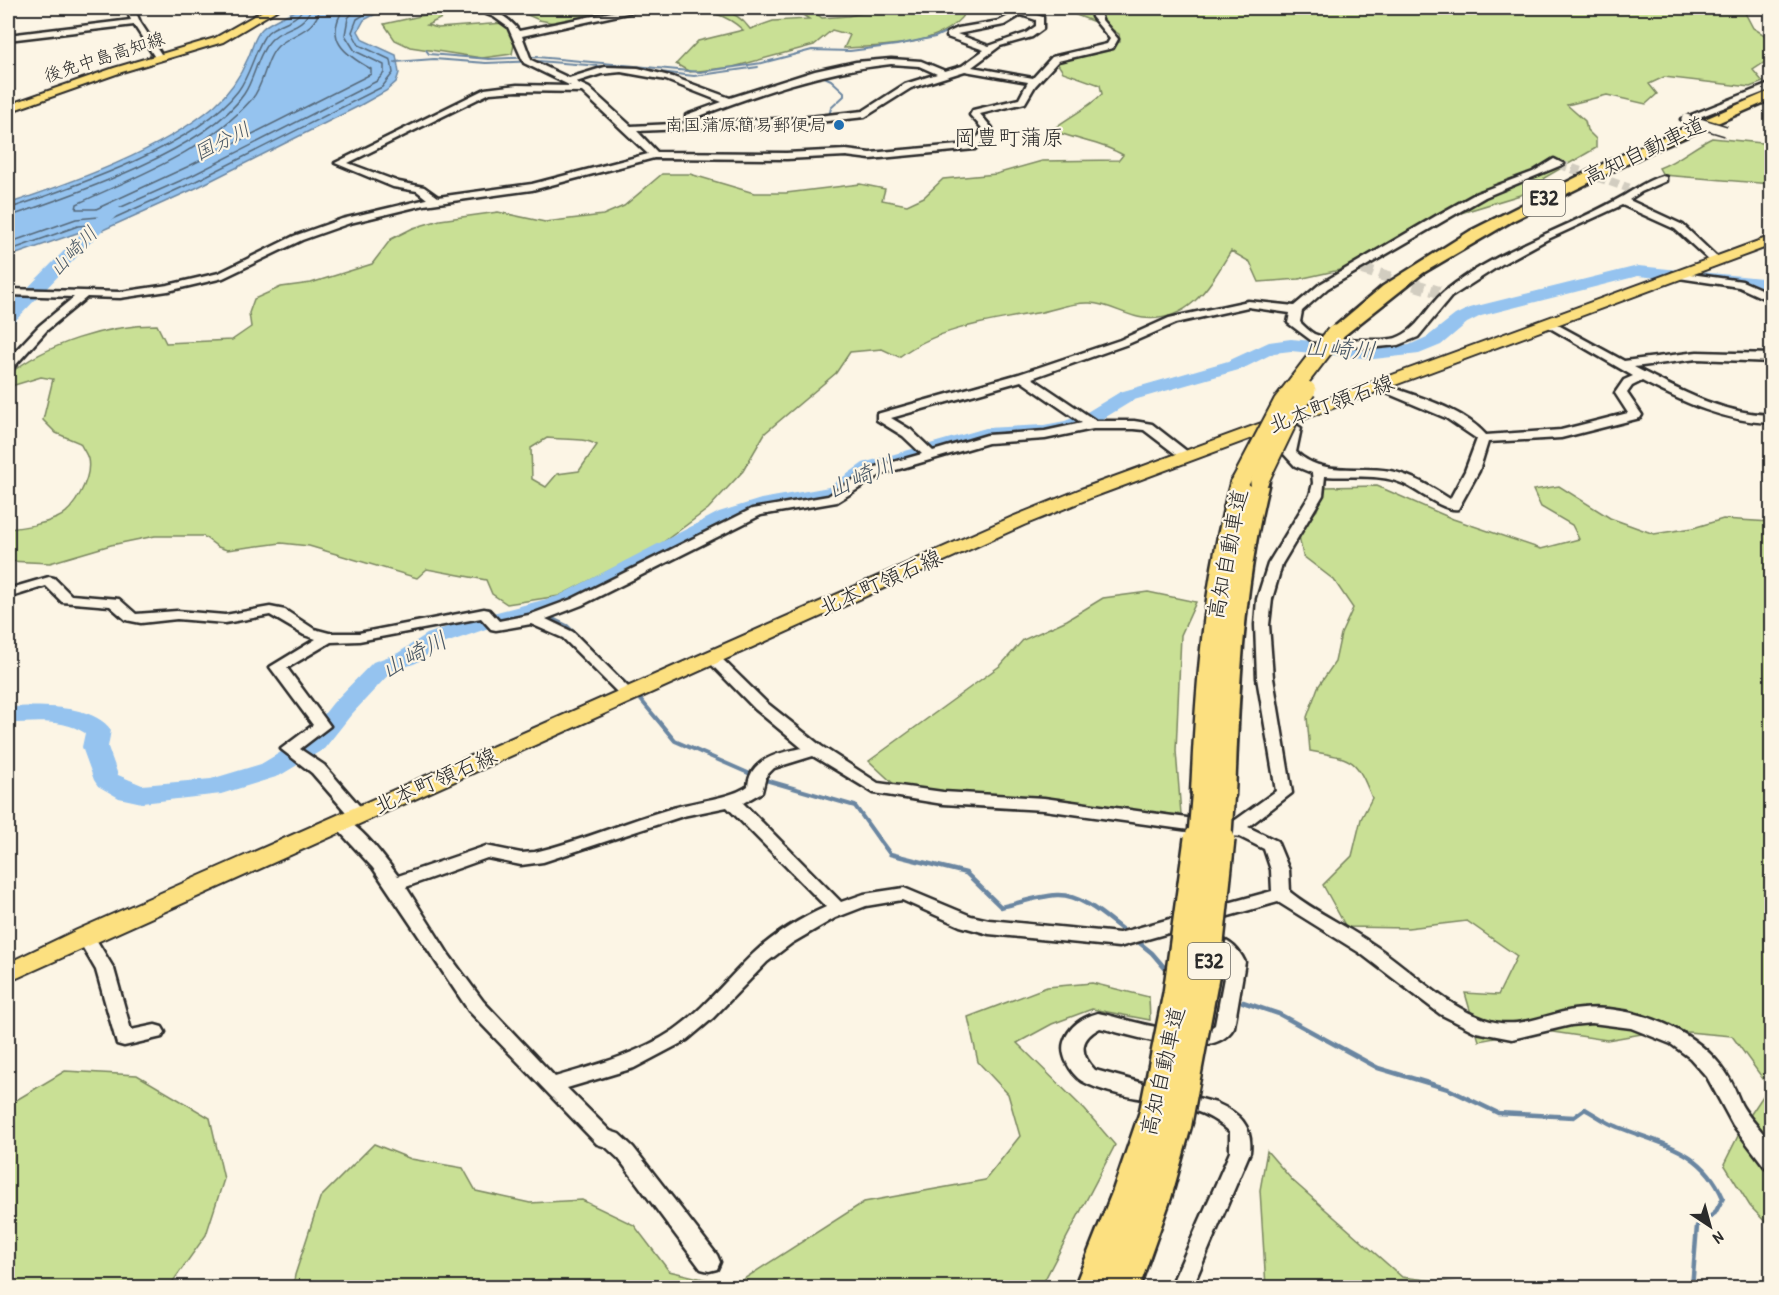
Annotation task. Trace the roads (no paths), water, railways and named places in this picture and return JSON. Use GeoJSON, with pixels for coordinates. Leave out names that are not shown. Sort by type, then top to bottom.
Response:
{"type":"FeatureCollection","features":[{"type":"Feature","properties":{"kind":"highway","name":"高知自動車道"},"geometry":{"type":"LineString","coordinates":[[1122,1287],[1155,1198],[1166,1118],[1209,957],[1219,874],[1213,795],[1234,604],[1249,516],[1250,481],[1295,407],[1343,335],[1397,281],[1477,233],[1620,160],[1772,94]]}},
{"type":"Feature","properties":{"kind":"highway","name":"高知自動車道"},"geometry":{"type":"LineString","coordinates":[[1343,335],[1411,285],[1489,237],[1630,165],[1772,103]]}},
{"type":"Feature","properties":{"kind":"highway","name":"高知自動車道"},"geometry":{"type":"LineString","coordinates":[[1090,1287],[1129,1191],[1166,1118]]}},
{"type":"Feature","properties":{"kind":"main road","name":"後免中島高知線"},"geometry":{"type":"LineString","coordinates":[[8,109],[159,57],[225,37],[248,21],[275,8]]}},
{"type":"Feature","properties":{"kind":"main road","name":"北本町領石線"},"geometry":{"type":"LineString","coordinates":[[8,973],[349,818],[1018,521],[1187,456],[1772,240]]}},
{"type":"Feature","properties":{"kind":"street"},"geometry":{"type":"LineString","coordinates":[[130,8],[136,22],[159,57]]}},
{"type":"Feature","properties":{"kind":"street"},"geometry":{"type":"LineString","coordinates":[[475,8],[504,18],[518,34],[526,59],[584,89],[651,149],[654,155]]}},
{"type":"Feature","properties":{"kind":"street"},"geometry":{"type":"LineString","coordinates":[[518,34],[641,8]]}},
{"type":"Feature","properties":{"kind":"street"},"geometry":{"type":"LineString","coordinates":[[8,292],[83,295],[134,294],[216,277],[313,232],[435,200],[519,190],[654,155],[786,156],[846,153],[870,156],[972,147],[984,136],[987,128],[975,115],[976,111],[1022,101],[1035,81],[1055,59],[1110,46],[1114,39],[1095,15],[1095,8]]}},
{"type":"Feature","properties":{"kind":"street"},"geometry":{"type":"LineString","coordinates":[[628,129],[854,116],[873,109],[908,86],[965,68],[978,61],[1002,41],[1034,32],[1040,27],[1040,19],[1020,12],[1001,23],[958,30],[950,34],[990,49]]}},
{"type":"Feature","properties":{"kind":"street"},"geometry":{"type":"LineString","coordinates":[[8,38],[136,22]]}},
{"type":"Feature","properties":{"kind":"street"},"geometry":{"type":"LineString","coordinates":[[705,124],[689,117],[804,76],[846,67],[919,62],[944,74]]}},
{"type":"Feature","properties":{"kind":"street"},"geometry":{"type":"LineString","coordinates":[[965,68],[1035,81]]}},
{"type":"Feature","properties":{"kind":"street"},"geometry":{"type":"LineString","coordinates":[[569,81],[608,70],[647,73],[673,80],[730,102]]}},
{"type":"Feature","properties":{"kind":"street"},"geometry":{"type":"LineString","coordinates":[[1726,131],[1686,118],[1772,86]]}},
{"type":"Feature","properties":{"kind":"street"},"geometry":{"type":"LineString","coordinates":[[435,200],[420,189],[397,184],[340,163],[488,91],[517,88],[584,89]]}},
{"type":"Feature","properties":{"kind":"street"},"geometry":{"type":"LineString","coordinates":[[1559,164],[1554,162],[1536,174],[1481,195],[1359,268],[1324,286],[1296,310],[1294,323],[1312,338],[1368,344],[1394,343],[1414,335],[1443,293],[1542,238],[1622,201],[1633,189],[1662,179]]}},
{"type":"Feature","properties":{"kind":"street"},"geometry":{"type":"LineString","coordinates":[[1622,201],[1679,227],[1715,260]]}},
{"type":"Feature","properties":{"kind":"street"},"geometry":{"type":"LineString","coordinates":[[1680,274],[1742,284],[1772,299]]}},
{"type":"Feature","properties":{"kind":"street"},"geometry":{"type":"LineString","coordinates":[[8,366],[43,328],[83,295]]}},
{"type":"Feature","properties":{"kind":"street"},"geometry":{"type":"LineString","coordinates":[[927,452],[907,433],[881,417],[1023,377],[1124,342],[1173,320],[1248,304],[1296,310]]}},
{"type":"Feature","properties":{"kind":"street"},"geometry":{"type":"LineString","coordinates":[[1549,323],[1643,376],[1728,416],[1746,420],[1772,419]]}},
{"type":"Feature","properties":{"kind":"street"},"geometry":{"type":"LineString","coordinates":[[1624,365],[1658,358],[1699,355],[1772,358]]}},
{"type":"Feature","properties":{"kind":"street"},"geometry":{"type":"LineString","coordinates":[[1483,439],[1561,434],[1636,415],[1624,401],[1621,393],[1628,383],[1643,376]]}},
{"type":"Feature","properties":{"kind":"street"},"geometry":{"type":"LineString","coordinates":[[1023,377],[1088,422]]}},
{"type":"Feature","properties":{"kind":"street"},"geometry":{"type":"LineString","coordinates":[[1376,387],[1421,402],[1475,428],[1483,439]]}},
{"type":"Feature","properties":{"kind":"street"},"geometry":{"type":"LineString","coordinates":[[1236,828],[1284,793],[1263,651],[1264,607],[1270,573],[1314,501],[1321,481],[1318,473],[1289,453],[1295,428],[1284,421]]}},
{"type":"Feature","properties":{"kind":"street"},"geometry":{"type":"LineString","coordinates":[[8,594],[49,581],[67,599],[114,602],[131,617],[141,619],[177,615],[225,619],[270,611],[280,612],[309,632],[328,638],[359,637],[484,613],[491,621],[540,616],[608,588],[745,516],[769,508],[832,499],[877,471],[927,452],[987,439],[1049,435],[1088,422],[1148,427],[1187,456]]}},
{"type":"Feature","properties":{"kind":"street"},"geometry":{"type":"LineString","coordinates":[[1318,473],[1359,471],[1391,475],[1408,481],[1453,506],[1472,471],[1483,439]]}},
{"type":"Feature","properties":{"kind":"street"},"geometry":{"type":"LineString","coordinates":[[540,616],[568,635],[632,692]]}},
{"type":"Feature","properties":{"kind":"street"},"geometry":{"type":"LineString","coordinates":[[328,638],[278,667],[321,726],[289,749],[318,769],[360,839],[412,908],[429,942],[476,1006],[604,1138],[612,1140],[626,1153],[709,1262]]}},
{"type":"Feature","properties":{"kind":"street"},"geometry":{"type":"LineString","coordinates":[[712,657],[761,706],[815,750],[863,782],[883,791],[943,798],[1044,804],[1236,828],[1271,845],[1280,870],[1281,895],[1303,914],[1366,948],[1455,1014],[1483,1028],[1504,1032],[1524,1031],[1581,1016],[1603,1017],[1646,1027],[1677,1039],[1704,1060],[1722,1082],[1735,1112],[1772,1161]]}},
{"type":"Feature","properties":{"kind":"street"},"geometry":{"type":"LineString","coordinates":[[732,803],[756,788],[757,777],[772,763],[815,750]]}},
{"type":"Feature","properties":{"kind":"street"},"geometry":{"type":"LineString","coordinates":[[395,884],[486,852],[496,851],[511,858],[533,857],[715,801],[732,803],[838,909]]}},
{"type":"Feature","properties":{"kind":"street"},"geometry":{"type":"LineString","coordinates":[[553,1085],[627,1063],[680,1035],[761,957],[786,938],[838,909],[864,900],[904,894],[966,921],[989,927],[1063,933],[1098,940],[1139,936],[1281,895]]}},
{"type":"Feature","properties":{"kind":"street"},"geometry":{"type":"LineString","coordinates":[[86,936],[105,969],[124,1039],[155,1032]]}},
{"type":"Feature","properties":{"kind":"street"},"geometry":{"type":"LineString","coordinates":[[1139,936],[1217,943],[1233,956],[1236,962],[1224,1027],[1220,1033],[1202,1039],[1189,1040],[1098,1020],[1087,1025],[1072,1044],[1072,1055],[1078,1066],[1097,1079],[1203,1107],[1224,1116],[1236,1125],[1242,1137],[1240,1152],[1181,1287]]}},
{"type":"Feature","properties":{"kind":"water","name":"国分川"},"geometry":{"type":"Polygon","coordinates":[[[302,8],[387,8],[364,20],[358,31],[363,40],[396,55],[399,73],[396,82],[386,91],[359,106],[196,188],[103,230],[80,232],[8,257],[8,204],[116,164],[193,122],[220,101],[234,84],[262,29],[302,8]]]}},
{"type":"Feature","properties":{"kind":"waterway"},"geometry":{"type":"LineString","coordinates":[[993,22],[1022,8]]}},
{"type":"Feature","properties":{"kind":"waterway"},"geometry":{"type":"LineString","coordinates":[[426,50],[429,54],[489,59],[537,57],[700,72],[762,63],[812,50],[850,51],[897,45],[935,37],[954,28],[974,25]]}},
{"type":"Feature","properties":{"kind":"waterway"},"geometry":{"type":"LineString","coordinates":[[395,62],[434,59],[486,63],[538,61],[612,67]]}},
{"type":"Feature","properties":{"kind":"waterway"},"geometry":{"type":"LineString","coordinates":[[643,70],[694,76],[758,67]]}},
{"type":"Feature","properties":{"kind":"waterway"},"geometry":{"type":"LineString","coordinates":[[820,75],[831,80],[844,92],[844,96],[831,108],[829,116]]}},
{"type":"Feature","properties":{"kind":"waterway","name":"山崎川"},"geometry":{"type":"LineString","coordinates":[[8,318],[114,209]]}},
{"type":"Feature","properties":{"kind":"waterway","name":"山崎川"},"geometry":{"type":"LineString","coordinates":[[8,715],[55,715],[78,720],[98,730],[95,747],[107,780],[128,792],[142,794],[212,788],[270,770],[315,743],[342,709],[382,667],[407,658],[435,639],[478,624],[566,601],[597,587],[727,517],[761,505],[836,492],[870,467],[986,434],[1044,431],[1070,426],[1094,416],[1127,396],[1235,365],[1269,348],[1291,345],[1374,353],[1412,350],[1434,341],[1461,319],[1475,312],[1638,271],[1772,284]]}},
{"type":"Feature","properties":{"kind":"waterway"},"geometry":{"type":"LineString","coordinates":[[536,611],[567,626],[631,689]]}},
{"type":"Feature","properties":{"kind":"waterway"},"geometry":{"type":"LineString","coordinates":[[636,694],[675,741],[755,776]]}},
{"type":"Feature","properties":{"kind":"waterway"},"geometry":{"type":"LineString","coordinates":[[762,779],[855,806],[880,841]]}},
{"type":"Feature","properties":{"kind":"waterway"},"geometry":{"type":"LineString","coordinates":[[879,839],[890,854],[966,873],[1001,907],[1043,897],[1067,896],[1086,903],[1128,934]]}},
{"type":"Feature","properties":{"kind":"waterway"},"geometry":{"type":"LineString","coordinates":[[1136,940],[1152,953],[1169,973]]}},
{"type":"Feature","properties":{"kind":"waterway"},"geometry":{"type":"LineString","coordinates":[[1243,1002],[1279,1014],[1378,1068],[1448,1089],[1498,1113],[1574,1117],[1585,1109],[1614,1125],[1680,1151],[1704,1169],[1723,1198],[1715,1213],[1697,1226],[1692,1288]]}},
{"type":"Feature","properties":{"kind":"tunnel"},"geometry":{"type":"LineString","coordinates":[[1559,164],[1629,188]]}},
{"type":"Feature","properties":{"kind":"tunnel"},"geometry":{"type":"LineString","coordinates":[[1362,269],[1439,292]]}},
{"type":"Feature","properties":{"kind":"place","name":"南国蒲原簡易郵便局"},"geometry":{"type":"Point","coordinates":[839,125]}},
{"type":"Feature","properties":{"kind":"district","name":"岡豊町蒲原"},"geometry":{"type":"Point","coordinates":[1009,137]}}]}
